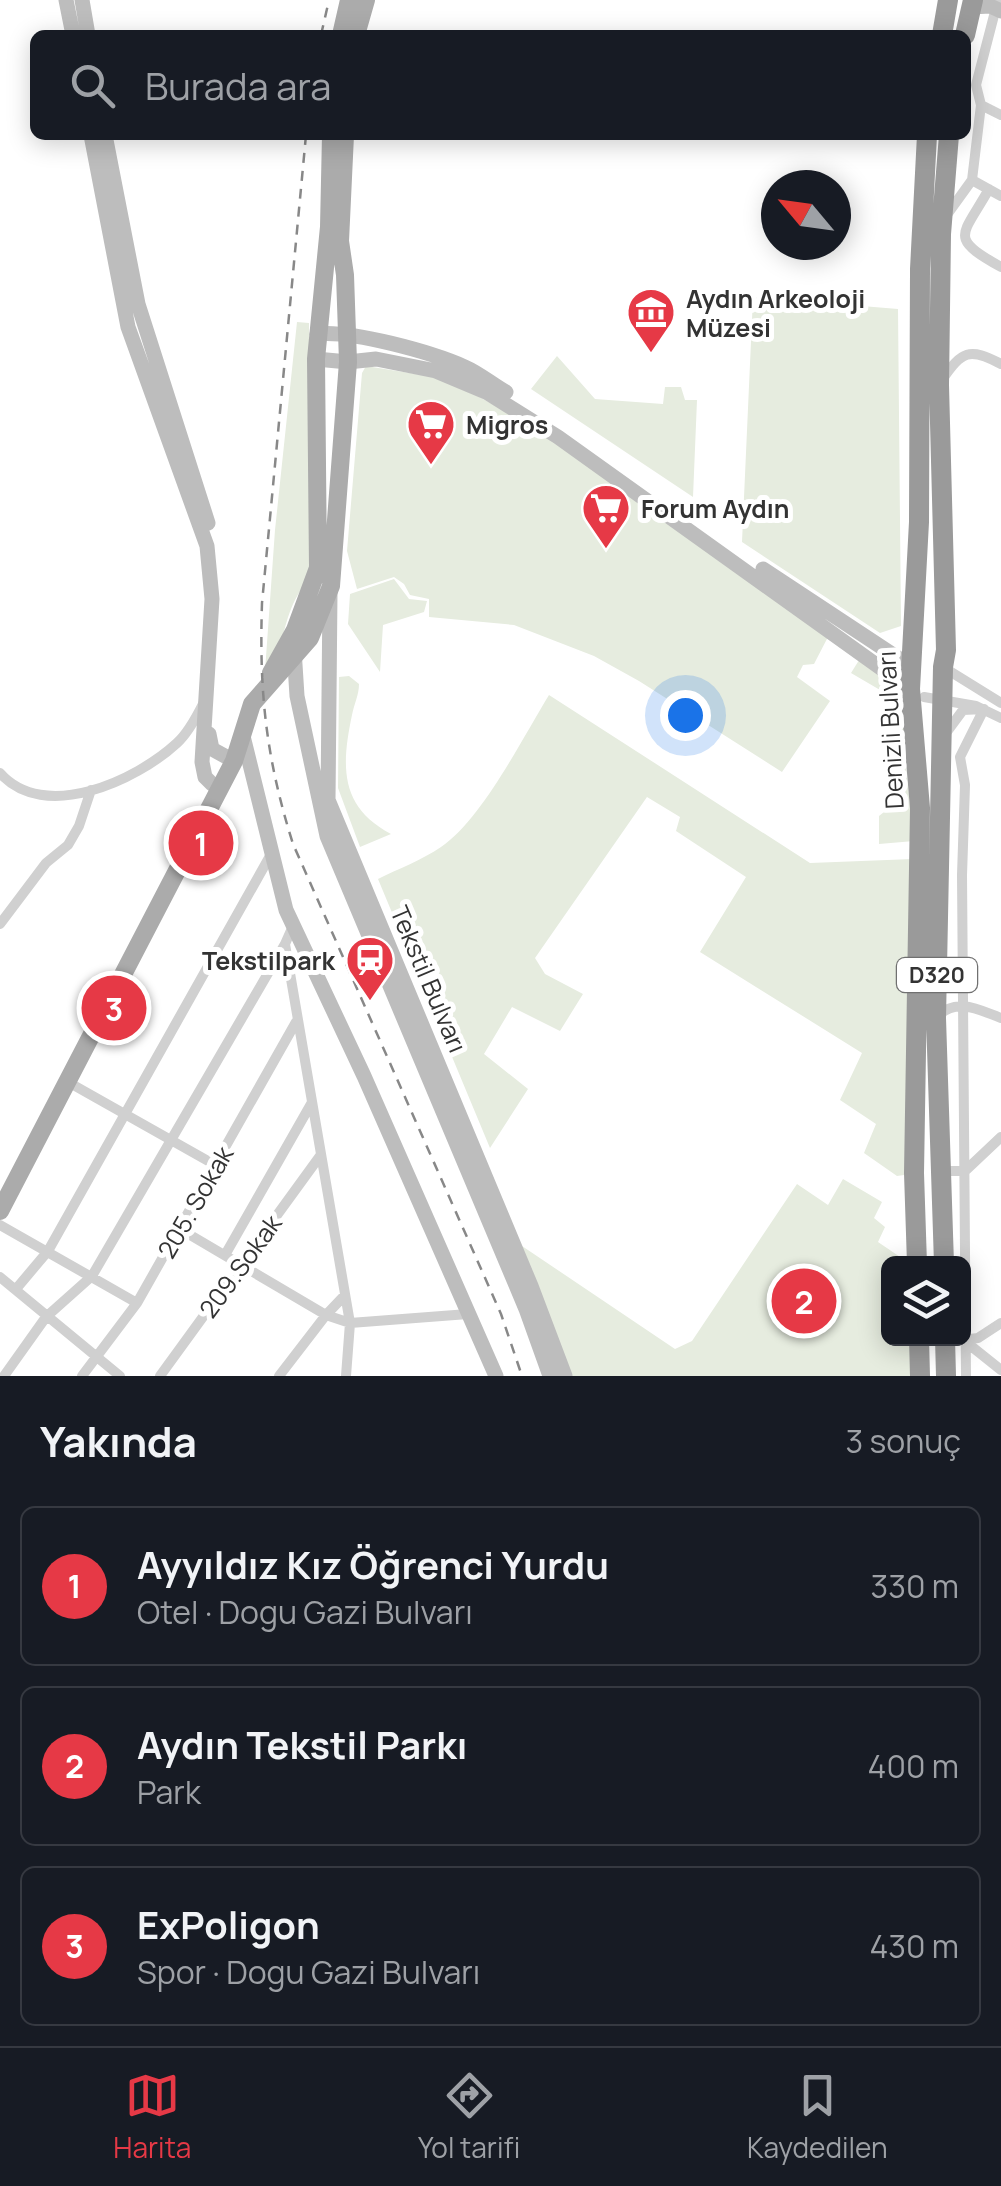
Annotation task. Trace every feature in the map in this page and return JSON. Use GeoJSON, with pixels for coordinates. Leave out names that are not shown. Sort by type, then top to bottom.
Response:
{"type":"FeatureCollection","features":[{"type":"Feature","properties":{"kind":"highway"},"geometry":{"type":"LineString","coordinates":[[943,30],[948,0]]}},
{"type":"Feature","properties":{"kind":"highway"},"geometry":{"type":"LineString","coordinates":[[966,30],[972,4]]}},
{"type":"Feature","properties":{"kind":"highway","name":"Denizli Bulvarı"},"geometry":{"type":"LineString","coordinates":[[927,140],[920,269],[919,522],[910,666],[933,688],[944,736],[936,1018],[944,1256]]}},
{"type":"Feature","properties":{"kind":"highway","name":"Denizli Bulvarı"},"geometry":{"type":"LineString","coordinates":[[916,1256],[920,808],[933,688],[946,650],[939,384],[942,220],[949,140]]}},
{"type":"Feature","properties":{"kind":"highway"},"geometry":{"type":"LineString","coordinates":[[910,666],[926,658],[933,688]]}},
{"type":"Feature","properties":{"kind":"highway"},"geometry":{"type":"LineString","coordinates":[[918,1346],[920,1376]]}},
{"type":"Feature","properties":{"kind":"highway"},"geometry":{"type":"LineString","coordinates":[[946,1376],[951,1346]]}},
{"type":"Feature","properties":{"kind":"main road"},"geometry":{"type":"LineString","coordinates":[[342,30],[349,0]]}},
{"type":"Feature","properties":{"kind":"main road"},"geometry":{"type":"LineString","coordinates":[[357,30],[366,0]]}},
{"type":"Feature","properties":{"kind":"main road"},"geometry":{"type":"LineString","coordinates":[[0,1212],[212,784],[229,759],[243,702],[249,691],[274,669],[295,630],[318,568],[316,359],[329,227],[330,140]]}},
{"type":"Feature","properties":{"kind":"main road"},"geometry":{"type":"LineString","coordinates":[[0,1187],[63,1079],[229,759],[252,704],[310,638],[330,586],[349,334],[340,241],[345,140]]}},
{"type":"Feature","properties":{"kind":"main road"},"geometry":{"type":"LineString","coordinates":[[317,381],[338,377],[346,382]]}},
{"type":"Feature","properties":{"kind":"street"},"geometry":{"type":"LineString","coordinates":[[66,0],[72,30]]}},
{"type":"Feature","properties":{"kind":"street"},"geometry":{"type":"LineString","coordinates":[[82,0],[87,30]]}},
{"type":"Feature","properties":{"kind":"street"},"geometry":{"type":"LineString","coordinates":[[942,220],[972,180],[982,105],[976,85],[998,7],[972,4]]}},
{"type":"Feature","properties":{"kind":"street"},"geometry":{"type":"LineString","coordinates":[[982,105],[1001,115]]}},
{"type":"Feature","properties":{"kind":"street"},"geometry":{"type":"LineString","coordinates":[[91,140],[128,327],[207,546],[212,599],[202,762],[205,777],[212,784]]}},
{"type":"Feature","properties":{"kind":"street"},"geometry":{"type":"LineString","coordinates":[[106,140],[138,304],[214,547],[219,642],[209,737],[212,749],[229,759]]}},
{"type":"Feature","properties":{"kind":"street"},"geometry":{"type":"LineString","coordinates":[[972,180],[1001,196]]}},
{"type":"Feature","properties":{"kind":"street"},"geometry":{"type":"LineString","coordinates":[[989,190],[964,239],[971,250],[1001,267]]}},
{"type":"Feature","properties":{"kind":"street"},"geometry":{"type":"LineString","coordinates":[[317,334],[349,334],[466,367],[582,441],[689,525],[910,666]]}},
{"type":"Feature","properties":{"kind":"street"},"geometry":{"type":"LineString","coordinates":[[939,384],[965,354],[981,353],[1001,364]]}},
{"type":"Feature","properties":{"kind":"street"},"geometry":{"type":"LineString","coordinates":[[316,359],[376,359],[436,372],[486,392],[558,436],[933,688],[1001,718]]}},
{"type":"Feature","properties":{"kind":"street","name":"Tekstil Bulvarı"},"geometry":{"type":"LineString","coordinates":[[330,586],[328,800],[477,1154],[565,1376]]}},
{"type":"Feature","properties":{"kind":"street","name":"Tekstil Bulvarı"},"geometry":{"type":"LineString","coordinates":[[295,630],[298,696],[327,836],[526,1310],[550,1376]]}},
{"type":"Feature","properties":{"kind":"street"},"geometry":{"type":"LineString","coordinates":[[274,681],[289,685],[298,696]]}},
{"type":"Feature","properties":{"kind":"street"},"geometry":{"type":"LineString","coordinates":[[933,688],[1001,703]]}},
{"type":"Feature","properties":{"kind":"street"},"geometry":{"type":"LineString","coordinates":[[0,773],[11,785],[38,796],[116,784],[178,743],[206,699]]}},
{"type":"Feature","properties":{"kind":"street"},"geometry":{"type":"LineString","coordinates":[[944,736],[963,710],[984,709]]}},
{"type":"Feature","properties":{"kind":"street"},"geometry":{"type":"LineString","coordinates":[[959,1256],[966,1170],[965,785],[960,757],[984,709]]}},
{"type":"Feature","properties":{"kind":"street"},"geometry":{"type":"LineString","coordinates":[[242,732],[270,856],[294,926],[496,1376]]}},
{"type":"Feature","properties":{"kind":"street"},"geometry":{"type":"LineString","coordinates":[[309,756],[327,754]]}},
{"type":"Feature","properties":{"kind":"street"},"geometry":{"type":"LineString","coordinates":[[0,924],[46,863],[68,844],[80,826],[91,790]]}},
{"type":"Feature","properties":{"kind":"street"},"geometry":{"type":"LineString","coordinates":[[16,1289],[48,1251],[270,856]]}},
{"type":"Feature","properties":{"kind":"street"},"geometry":{"type":"LineString","coordinates":[[4,1376],[46,1317],[92,1276],[294,926]]}},
{"type":"Feature","properties":{"kind":"street"},"geometry":{"type":"LineString","coordinates":[[285,944],[350,1324],[346,1376]]}},
{"type":"Feature","properties":{"kind":"street"},"geometry":{"type":"LineString","coordinates":[[936,1018],[945,1009],[963,1004],[1001,1018]]}},
{"type":"Feature","properties":{"kind":"street","name":"205. Sokak"},"geometry":{"type":"LineString","coordinates":[[82,1376],[137,1303],[297,1020]]}},
{"type":"Feature","properties":{"kind":"street"},"geometry":{"type":"LineString","coordinates":[[63,1079],[217,1166]]}},
{"type":"Feature","properties":{"kind":"street"},"geometry":{"type":"LineString","coordinates":[[224,1255],[310,1104]]}},
{"type":"Feature","properties":{"kind":"street"},"geometry":{"type":"LineString","coordinates":[[943,1170],[966,1170],[1001,1138]]}},
{"type":"Feature","properties":{"kind":"street","name":"209.Sokak"},"geometry":{"type":"LineString","coordinates":[[160,1376],[320,1156]]}},
{"type":"Feature","properties":{"kind":"street"},"geometry":{"type":"LineString","coordinates":[[0,1225],[137,1303]]}},
{"type":"Feature","properties":{"kind":"street"},"geometry":{"type":"LineString","coordinates":[[180,1229],[326,1315],[350,1324],[468,1314]]}},
{"type":"Feature","properties":{"kind":"street"},"geometry":{"type":"LineString","coordinates":[[0,1277],[120,1376]]}},
{"type":"Feature","properties":{"kind":"street"},"geometry":{"type":"LineString","coordinates":[[278,1376],[345,1296]]}},
{"type":"Feature","properties":{"kind":"street"},"geometry":{"type":"LineString","coordinates":[[971,1339],[1001,1323]]}},
{"type":"Feature","properties":{"kind":"street"},"geometry":{"type":"LineString","coordinates":[[954,1346],[966,1376]]}},
{"type":"Feature","properties":{"kind":"street"},"geometry":{"type":"LineString","coordinates":[[960,1346],[1001,1370]]}},
{"type":"Feature","properties":{"kind":"street"},"geometry":{"type":"LineString","coordinates":[[336,1376],[346,1362]]}},
{"type":"Feature","properties":{"kind":"shaded area"},"geometry":{"type":"Polygon","coordinates":[[[753,297],[898,309],[901,626],[880,633],[742,542],[753,297]]]}},
{"type":"Feature","properties":{"kind":"shaded area"},"geometry":{"type":"Polygon","coordinates":[[[297,322],[309,323],[310,571],[291,609],[275,657],[265,671],[275,530],[297,322]]]}},
{"type":"Feature","properties":{"kind":"shaded area"},"geometry":{"type":"Polygon","coordinates":[[[557,356],[595,399],[663,404],[665,387],[681,387],[685,400],[697,400],[693,497],[531,389],[557,356]]]}},
{"type":"Feature","properties":{"kind":"shaded area"},"geometry":{"type":"Polygon","coordinates":[[[366,366],[447,379],[530,425],[829,635],[814,664],[803,665],[797,677],[830,701],[782,772],[594,656],[514,625],[429,617],[429,599],[410,595],[394,577],[357,589],[347,551],[362,373],[366,366]]]}},
{"type":"Feature","properties":{"kind":"shaded area"},"geometry":{"type":"Polygon","coordinates":[[[394,579],[409,599],[427,601],[424,612],[383,625],[380,672],[348,624],[350,594],[394,579]]]}},
{"type":"Feature","properties":{"kind":"shaded area"},"geometry":{"type":"Polygon","coordinates":[[[861,657],[890,682],[903,707],[914,841],[879,844],[879,816],[898,807],[896,750],[888,707],[892,697],[851,673],[861,657]]]}},
{"type":"Feature","properties":{"kind":"shaded area"},"geometry":{"type":"Polygon","coordinates":[[[349,676],[359,684],[346,752],[348,784],[362,811],[391,834],[360,847],[338,788],[339,677],[349,676]]]}},
{"type":"Feature","properties":{"kind":"shaded area"},"geometry":{"type":"Polygon","coordinates":[[[549,695],[810,863],[913,859],[911,1174],[897,1176],[864,1153],[876,1124],[840,1100],[862,1053],[700,952],[746,877],[676,831],[680,817],[647,797],[535,958],[545,974],[583,994],[560,1031],[512,1007],[484,1054],[528,1089],[490,1148],[378,879],[434,852],[471,818],[549,695]]]}},
{"type":"Feature","properties":{"kind":"shaded area"},"geometry":{"type":"Polygon","coordinates":[[[843,1179],[882,1202],[874,1218],[885,1227],[878,1242],[899,1256],[881,1256],[881,1346],[910,1346],[911,1376],[569,1376],[522,1246],[675,1349],[692,1341],[797,1184],[828,1205],[843,1179]]]}},
{"type":"Feature","properties":{"kind":"railway"},"geometry":{"type":"LineString","coordinates":[[322,30],[329,0]]}},
{"type":"Feature","properties":{"kind":"railway"},"geometry":{"type":"LineString","coordinates":[[306,140],[262,603],[263,696],[276,783],[293,844],[501,1314],[522,1376]]}},
{"type":"Feature","properties":{"kind":"place","name":"Aydın Arkeoloji Müzesi"},"geometry":{"type":"Point","coordinates":[651,354]}},
{"type":"Feature","properties":{"kind":"place","name":"Migros"},"geometry":{"type":"Point","coordinates":[431,466]}},
{"type":"Feature","properties":{"kind":"place","name":"Forum Aydın"},"geometry":{"type":"Point","coordinates":[606,550]}},
{"type":"Feature","properties":{"kind":"place","name":"Ayyıldız Kız Öğrenci Yurdu"},"geometry":{"type":"Point","coordinates":[201,843]}},
{"type":"Feature","properties":{"kind":"place","name":"Tekstilpark"},"geometry":{"type":"Point","coordinates":[370,1002]}},
{"type":"Feature","properties":{"kind":"place","name":"ExPoligon"},"geometry":{"type":"Point","coordinates":[114,1008]}},
{"type":"Feature","properties":{"kind":"place","name":"Aydın Tekstil Parkı"},"geometry":{"type":"Point","coordinates":[804,1301]}}]}
